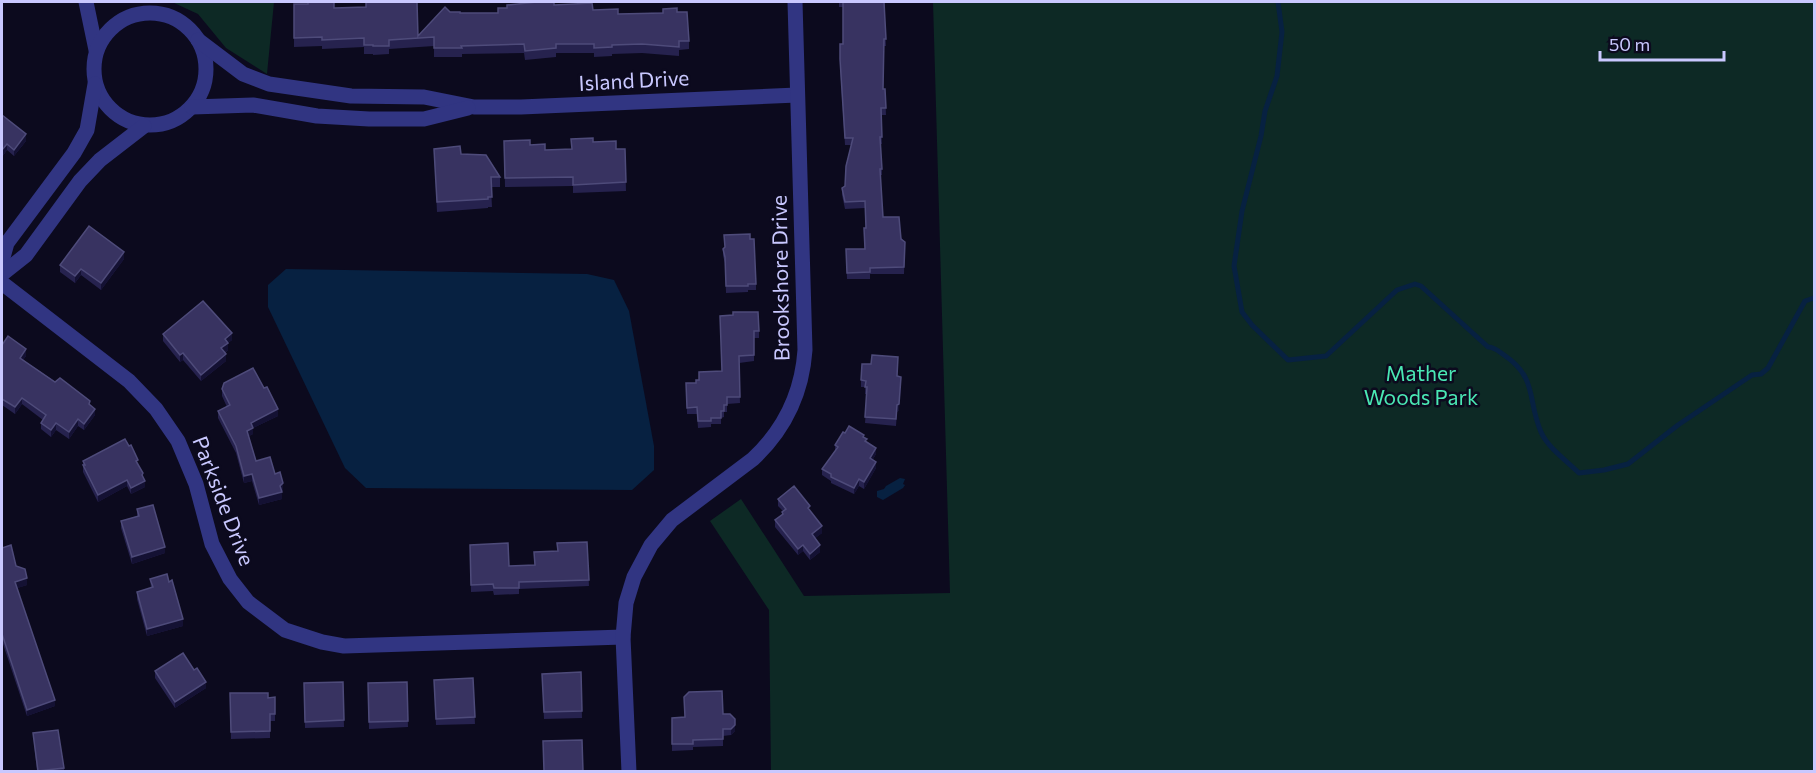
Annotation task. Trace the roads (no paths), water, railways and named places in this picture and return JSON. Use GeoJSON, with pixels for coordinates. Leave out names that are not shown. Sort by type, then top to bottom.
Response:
{"type":"FeatureCollection","features":[{"type":"Feature","properties":{"kind":"street"},"geometry":{"type":"LineString","coordinates":[[86,2],[96,50]]}},
{"type":"Feature","properties":{"kind":"street"},"geometry":{"type":"LineString","coordinates":[[137,2],[153,13]]}},
{"type":"Feature","properties":{"kind":"street","name":"Brookshore Drive"},"geometry":{"type":"LineString","coordinates":[[629,771],[624,614],[629,590],[642,560],[660,532],[679,514],[765,448],[784,421],[802,378],[805,350],[795,2]]}},
{"type":"Feature","properties":{"kind":"street"},"geometry":{"type":"LineString","coordinates":[[2,261],[7,243],[74,153],[87,130],[95,84],[93,67],[96,50],[105,34],[118,22],[135,15],[153,13],[171,17],[186,26],[198,40],[205,56],[206,74],[202,92],[192,107],[178,118],[162,124],[144,126],[127,121],[112,112],[102,99],[95,84]]}},
{"type":"Feature","properties":{"kind":"street","name":"Island Drive"},"geometry":{"type":"LineString","coordinates":[[198,40],[243,74],[270,84],[351,96],[424,96],[474,107],[521,107],[797,95]]}},
{"type":"Feature","properties":{"kind":"street","name":"Island Drive"},"geometry":{"type":"LineString","coordinates":[[192,107],[253,105],[317,116],[424,119],[474,107]]}},
{"type":"Feature","properties":{"kind":"street"},"geometry":{"type":"LineString","coordinates":[[2,274],[26,255],[80,181],[100,159],[144,126]]}},
{"type":"Feature","properties":{"kind":"street","name":"Parkside Drive"},"geometry":{"type":"LineString","coordinates":[[2,283],[129,381],[156,409],[178,441],[196,484],[212,544],[230,579],[248,602],[285,630],[322,642],[344,646],[623,637]]}},
{"type":"Feature","properties":{"kind":"water"},"geometry":{"type":"Polygon","coordinates":[[[286,269],[587,274],[614,280],[629,311],[654,446],[654,470],[632,490],[366,488],[345,468],[268,307],[268,285],[286,269]]]}},
{"type":"Feature","properties":{"kind":"water"},"geometry":{"type":"Polygon","coordinates":[[[900,478],[905,479],[903,488],[883,500],[877,497],[877,491],[900,478]]]}},
{"type":"Feature","properties":{"kind":"waterway"},"geometry":{"type":"LineString","coordinates":[[1278,2],[1282,32],[1277,76],[1265,111],[1242,211],[1234,266],[1242,312],[1288,360],[1326,356],[1397,290],[1415,284],[1421,286],[1488,347],[1495,348],[1522,372],[1527,381],[1544,438],[1579,473],[1628,464],[1678,425],[1752,375],[1761,374],[1768,368],[1805,301],[1814,298]]}},
{"type":"Feature","properties":{"kind":"park label","name":"Mather Woods Park"},"geometry":{"type":"Point","coordinates":[1421,386]}}]}
